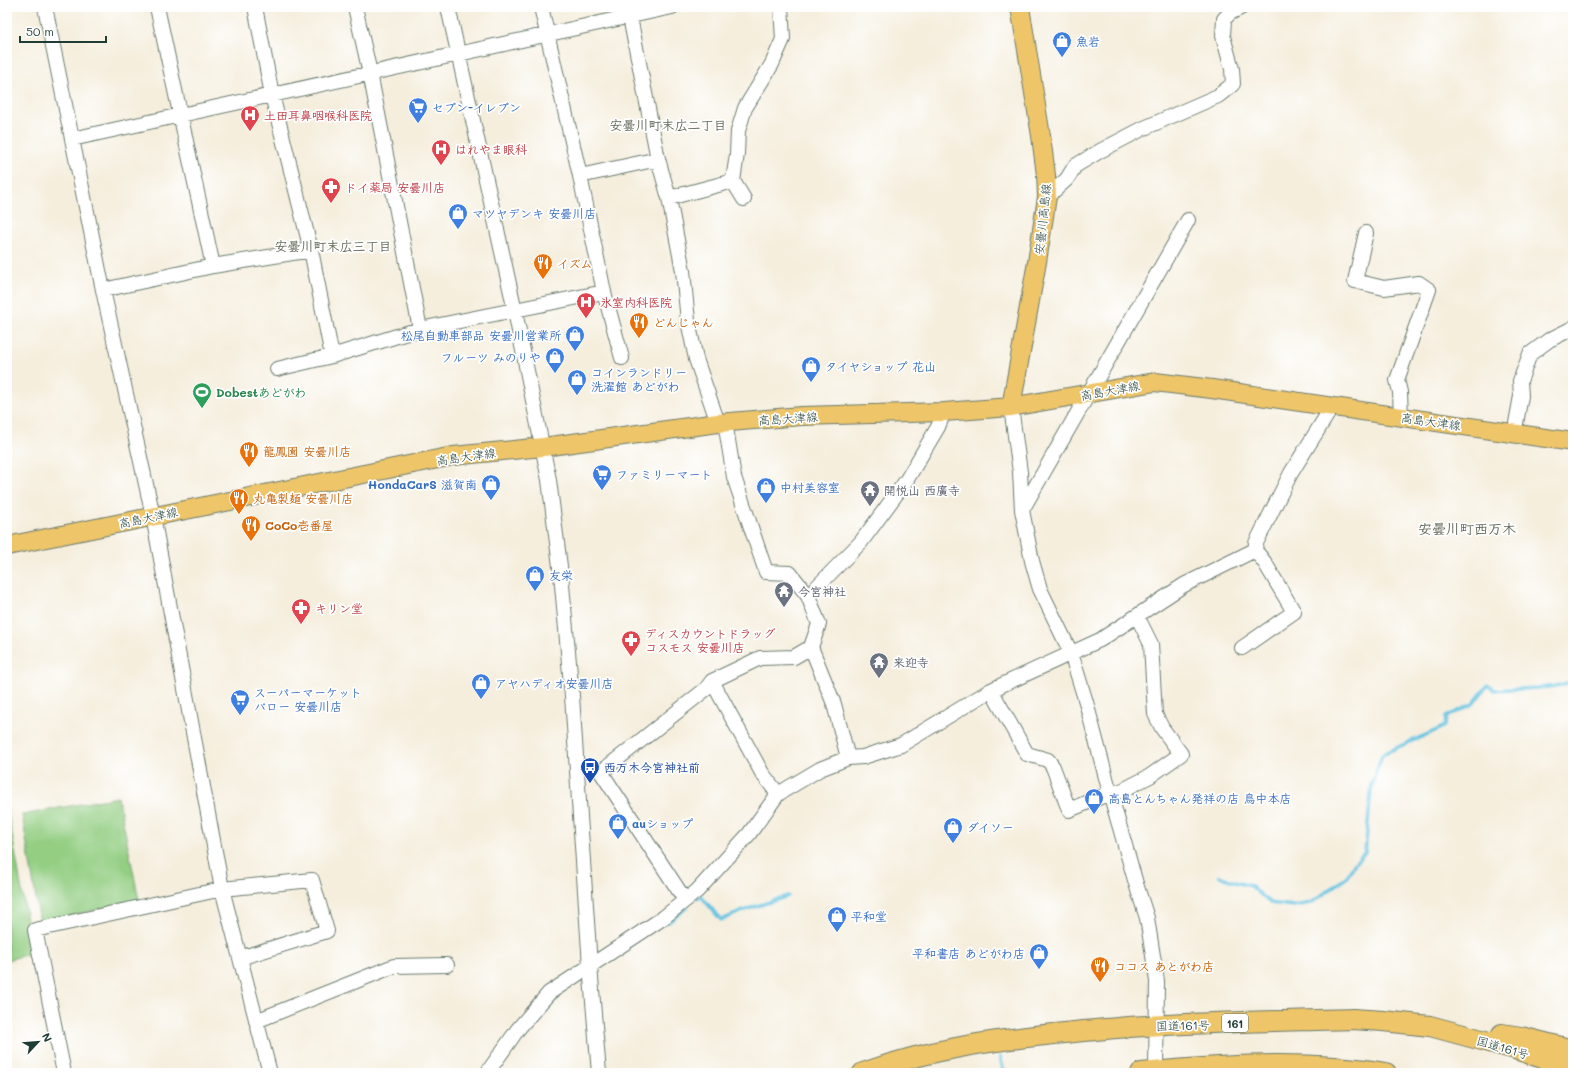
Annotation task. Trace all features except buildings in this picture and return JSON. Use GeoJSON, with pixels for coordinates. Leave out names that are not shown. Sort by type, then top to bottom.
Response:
{"type":"FeatureCollection","features":[{"type":"Feature","properties":{"kind":"highway","name":"国道161号"},"geometry":{"type":"LineString","coordinates":[[863,1073],[895,1062],[951,1048],[982,1042],[1040,1035],[1158,1026],[1353,1019],[1430,1026],[1514,1049],[1573,1068]]}},
{"type":"Feature","properties":{"kind":"highway"},"geometry":{"type":"LineString","coordinates":[[1430,1026],[1475,1030],[1521,1037],[1573,1050]]}},
{"type":"Feature","properties":{"kind":"highway"},"geometry":{"type":"LineString","coordinates":[[1151,1072],[1191,1068],[1330,1066],[1375,1072]]}},
{"type":"Feature","properties":{"kind":"main road","name":"安曇川高島線"},"geometry":{"type":"LineString","coordinates":[[1011,407],[1036,269],[1047,197],[1041,136],[1020,7]]}},
{"type":"Feature","properties":{"kind":"main road","name":"高島大津線"},"geometry":{"type":"LineString","coordinates":[[7,546],[453,456],[721,423],[801,416],[944,412],[1011,407],[1155,382],[1573,442]]}},
{"type":"Feature","properties":{"kind":"street"},"geometry":{"type":"LineString","coordinates":[[45,7],[103,290],[153,516],[222,889],[270,1073]]}},
{"type":"Feature","properties":{"kind":"street"},"geometry":{"type":"LineString","coordinates":[[157,7],[213,266]]}},
{"type":"Feature","properties":{"kind":"street"},"geometry":{"type":"LineString","coordinates":[[255,7],[272,95],[311,250],[332,356]]}},
{"type":"Feature","properties":{"kind":"street"},"geometry":{"type":"LineString","coordinates":[[355,7],[370,74],[420,329]]}},
{"type":"Feature","properties":{"kind":"street"},"geometry":{"type":"LineString","coordinates":[[448,7],[543,446],[561,574],[572,696],[590,966],[599,1073]]}},
{"type":"Feature","properties":{"kind":"street"},"geometry":{"type":"LineString","coordinates":[[541,7],[580,176],[604,292],[622,358]]}},
{"type":"Feature","properties":{"kind":"street"},"geometry":{"type":"LineString","coordinates":[[72,139],[459,55],[548,34],[629,11],[672,7]]}},
{"type":"Feature","properties":{"kind":"street"},"geometry":{"type":"LineString","coordinates":[[744,199],[733,181],[737,154],[738,131],[745,108],[772,64],[783,39],[781,7]]}},
{"type":"Feature","properties":{"kind":"street"},"geometry":{"type":"LineString","coordinates":[[1047,197],[1068,179],[1076,166],[1100,151],[1142,129],[1218,96],[1233,84],[1232,69],[1223,36],[1224,19],[1230,13],[1242,7]]}},
{"type":"Feature","properties":{"kind":"street"},"geometry":{"type":"LineString","coordinates":[[629,11],[658,159],[669,198],[683,271],[688,320],[696,359],[721,423],[734,477],[766,572],[790,573],[808,596],[819,624],[811,647],[794,657],[760,658],[712,681],[706,689],[600,772],[685,900]]}},
{"type":"Feature","properties":{"kind":"street"},"geometry":{"type":"LineString","coordinates":[[580,176],[658,159]]}},
{"type":"Feature","properties":{"kind":"street"},"geometry":{"type":"LineString","coordinates":[[669,198],[733,181]]}},
{"type":"Feature","properties":{"kind":"street"},"geometry":{"type":"LineString","coordinates":[[1022,510],[1188,220]]}},
{"type":"Feature","properties":{"kind":"street"},"geometry":{"type":"LineString","coordinates":[[1366,233],[1355,281],[1384,288],[1418,283],[1429,290],[1396,380],[1400,392],[1401,417]]}},
{"type":"Feature","properties":{"kind":"street"},"geometry":{"type":"LineString","coordinates":[[103,290],[213,266],[311,250]]}},
{"type":"Feature","properties":{"kind":"street"},"geometry":{"type":"LineString","coordinates":[[277,369],[332,356],[420,329],[604,292]]}},
{"type":"Feature","properties":{"kind":"street"},"geometry":{"type":"LineString","coordinates":[[1514,434],[1521,396],[1520,381],[1530,354],[1549,340],[1573,328]]}},
{"type":"Feature","properties":{"kind":"street"},"geometry":{"type":"LineString","coordinates":[[1011,407],[1020,472],[1022,510],[1032,561],[1040,589],[1071,654],[1147,918],[1157,981],[1158,1026],[1151,1072]]}},
{"type":"Feature","properties":{"kind":"street"},"geometry":{"type":"LineString","coordinates":[[1242,648],[1294,612],[1265,563],[1255,550],[1256,543],[1291,473],[1332,407]]}},
{"type":"Feature","properties":{"kind":"street"},"geometry":{"type":"LineString","coordinates":[[808,596],[861,542],[906,481],[938,427],[944,412]]}},
{"type":"Feature","properties":{"kind":"street"},"geometry":{"type":"LineString","coordinates":[[487,1073],[518,1029],[549,993],[663,918],[698,891],[749,834],[778,794],[820,769],[848,758],[863,757],[901,745],[991,690],[1100,640],[1184,584],[1255,550]]}},
{"type":"Feature","properties":{"kind":"street"},"geometry":{"type":"LineString","coordinates":[[991,690],[1027,754],[1048,760],[1053,767],[1069,810],[1110,793],[1121,791],[1150,776],[1181,754],[1162,728],[1155,714],[1151,644],[1137,616]]}},
{"type":"Feature","properties":{"kind":"street"},"geometry":{"type":"LineString","coordinates":[[811,647],[834,704],[848,758]]}},
{"type":"Feature","properties":{"kind":"street"},"geometry":{"type":"LineString","coordinates":[[712,681],[762,773],[778,794]]}},
{"type":"Feature","properties":{"kind":"street"},"geometry":{"type":"LineString","coordinates":[[64,1073],[35,930],[222,889],[312,880],[327,931],[240,958]]}},
{"type":"Feature","properties":{"kind":"street"},"geometry":{"type":"LineString","coordinates":[[256,1021],[394,966],[447,965]]}},
{"type":"Feature","properties":{"kind":"green space"},"geometry":{"type":"Polygon","coordinates":[[[118,797],[139,900],[40,923],[22,815],[118,797]]]}},
{"type":"Feature","properties":{"kind":"green space"},"geometry":{"type":"Polygon","coordinates":[[[7,807],[33,953],[7,960],[7,807]]]}},
{"type":"Feature","properties":{"kind":"waterway"},"geometry":{"type":"LineString","coordinates":[[1220,876],[1251,886],[1270,903],[1294,906],[1311,903],[1346,878],[1355,863],[1365,852],[1372,784],[1382,755],[1445,726],[1446,717],[1473,704],[1488,685],[1494,690],[1535,688],[1566,684],[1573,680]]}},
{"type":"Feature","properties":{"kind":"waterway"},"geometry":{"type":"LineString","coordinates":[[698,898],[701,896],[721,920],[788,896]]}},
{"type":"Feature","properties":{"kind":"waterway"},"geometry":{"type":"LineString","coordinates":[[669,922],[686,908]]}},
{"type":"Feature","properties":{"kind":"waterway"},"geometry":{"type":"LineString","coordinates":[[509,1053],[521,1037],[561,993]]}},
{"type":"Feature","properties":{"kind":"waterway"},"geometry":{"type":"LineString","coordinates":[[1000,1056],[1004,1073]]}},
{"type":"Feature","properties":{"kind":"place","name":"魚岩"},"geometry":{"type":"Point","coordinates":[1062,58]}},
{"type":"Feature","properties":{"kind":"place","name":"セブン-イレブン"},"geometry":{"type":"Point","coordinates":[418,124]}},
{"type":"Feature","properties":{"kind":"place","name":"土田耳鼻咽喉科医院"},"geometry":{"type":"Point","coordinates":[250,132]}},
{"type":"Feature","properties":{"kind":"place","name":"はれやま眼科"},"geometry":{"type":"Point","coordinates":[441,166]}},
{"type":"Feature","properties":{"kind":"place","name":"ドイ薬局 安曇川店"},"geometry":{"type":"Point","coordinates":[331,204]}},
{"type":"Feature","properties":{"kind":"place","name":"マツヤデンキ 安曇川店"},"geometry":{"type":"Point","coordinates":[458,230]}},
{"type":"Feature","properties":{"kind":"place","name":"イズム"},"geometry":{"type":"Point","coordinates":[543,280]}},
{"type":"Feature","properties":{"kind":"place","name":"氷室内科医院"},"geometry":{"type":"Point","coordinates":[586,319]}},
{"type":"Feature","properties":{"kind":"place","name":"どんじゃん"},"geometry":{"type":"Point","coordinates":[639,339]}},
{"type":"Feature","properties":{"kind":"place","name":"松尾自動車部品 安曇川営業所"},"geometry":{"type":"Point","coordinates":[575,352]}},
{"type":"Feature","properties":{"kind":"place","name":"フルーツ みのりや"},"geometry":{"type":"Point","coordinates":[555,374]}},
{"type":"Feature","properties":{"kind":"place","name":"タイヤショップ 花山"},"geometry":{"type":"Point","coordinates":[811,383]}},
{"type":"Feature","properties":{"kind":"place","name":"コインランドリー 洗濯館 あどがわ"},"geometry":{"type":"Point","coordinates":[577,396]}},
{"type":"Feature","properties":{"kind":"place","name":"Dobestあどがわ"},"geometry":{"type":"Point","coordinates":[202,409]}},
{"type":"Feature","properties":{"kind":"place","name":"龍鳳園 安曇川店"},"geometry":{"type":"Point","coordinates":[249,468]}},
{"type":"Feature","properties":{"kind":"place","name":"ファミリーマート"},"geometry":{"type":"Point","coordinates":[602,491]}},
{"type":"Feature","properties":{"kind":"place","name":"HondaCarS 滋賀南"},"geometry":{"type":"Point","coordinates":[491,501]}},
{"type":"Feature","properties":{"kind":"place","name":"中村美容室"},"geometry":{"type":"Point","coordinates":[766,504]}},
{"type":"Feature","properties":{"kind":"place","name":"開悦山 西廣寺"},"geometry":{"type":"Point","coordinates":[870,507]}},
{"type":"Feature","properties":{"kind":"place","name":"丸亀製麺 安曇川店"},"geometry":{"type":"Point","coordinates":[239,515]}},
{"type":"Feature","properties":{"kind":"place","name":"CoCo壱番屋"},"geometry":{"type":"Point","coordinates":[251,542]}},
{"type":"Feature","properties":{"kind":"place","name":"友栄"},"geometry":{"type":"Point","coordinates":[535,592]}},
{"type":"Feature","properties":{"kind":"place","name":"今宮神社"},"geometry":{"type":"Point","coordinates":[784,608]}},
{"type":"Feature","properties":{"kind":"place","name":"キリン堂"},"geometry":{"type":"Point","coordinates":[301,625]}},
{"type":"Feature","properties":{"kind":"place","name":"ディスカウントドラッグ コスモス 安曇川店"},"geometry":{"type":"Point","coordinates":[631,657]}},
{"type":"Feature","properties":{"kind":"place","name":"来迎寺"},"geometry":{"type":"Point","coordinates":[879,679]}},
{"type":"Feature","properties":{"kind":"place","name":"アヤハディオ安曇川店"},"geometry":{"type":"Point","coordinates":[481,700]}},
{"type":"Feature","properties":{"kind":"place","name":"スーパーマーケット バロー 安曇川店"},"geometry":{"type":"Point","coordinates":[240,716]}},
{"type":"Feature","properties":{"kind":"place","name":"西万木今宮神社前"},"geometry":{"type":"Point","coordinates":[590,784]}},
{"type":"Feature","properties":{"kind":"place","name":"高島とんちゃん発祥の店 鳥中本店"},"geometry":{"type":"Point","coordinates":[1094,815]}},
{"type":"Feature","properties":{"kind":"place","name":"auショップ"},"geometry":{"type":"Point","coordinates":[618,840]}},
{"type":"Feature","properties":{"kind":"place","name":"ダイソー"},"geometry":{"type":"Point","coordinates":[953,844]}},
{"type":"Feature","properties":{"kind":"place","name":"平和堂"},"geometry":{"type":"Point","coordinates":[837,933]}},
{"type":"Feature","properties":{"kind":"place","name":"平和書店 あどがわ店"},"geometry":{"type":"Point","coordinates":[1039,970]}},
{"type":"Feature","properties":{"kind":"place","name":"ココス あとがわ店"},"geometry":{"type":"Point","coordinates":[1100,983]}},
{"type":"Feature","properties":{"kind":"district","name":"安曇川町末広二丁目"},"geometry":{"type":"Point","coordinates":[668,124]}},
{"type":"Feature","properties":{"kind":"district","name":"安曇川町末広三丁目"},"geometry":{"type":"Point","coordinates":[333,245]}},
{"type":"Feature","properties":{"kind":"district","name":"安曇川町西万木"},"geometry":{"type":"Point","coordinates":[1467,528]}}]}
